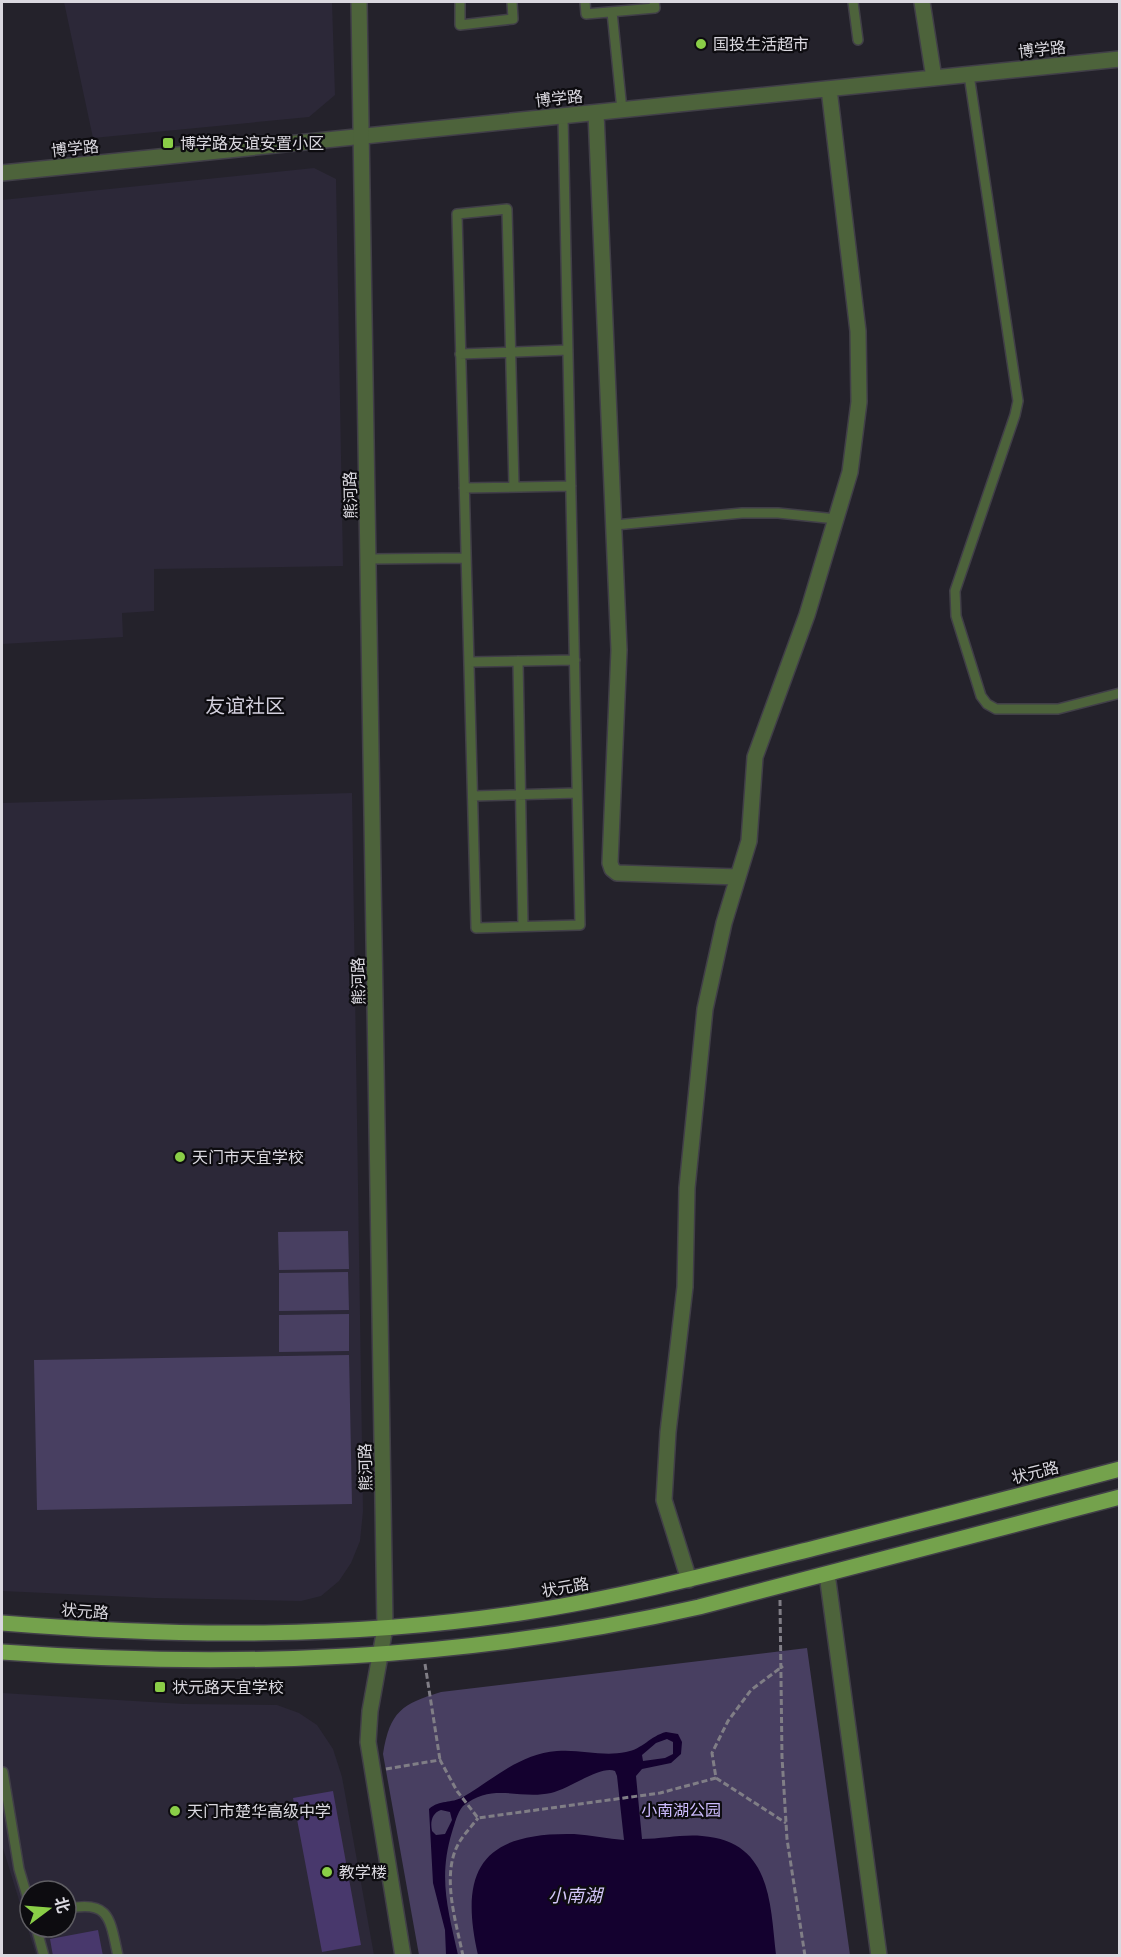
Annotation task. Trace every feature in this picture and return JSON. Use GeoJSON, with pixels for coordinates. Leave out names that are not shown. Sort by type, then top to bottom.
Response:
{"type":"FeatureCollection","features":[{"type":"Feature","properties":{"kind":"main road","name":"状元路"},"geometry":{"type":"LineString","coordinates":[[2,1623],[187,1634],[248,1635],[385,1628],[524,1612],[689,1580],[1119,1469]]}},
{"type":"Feature","properties":{"kind":"main road"},"geometry":{"type":"LineString","coordinates":[[2,1652],[173,1660],[315,1660],[423,1652],[526,1640],[629,1623],[780,1587],[1119,1497]]}},
{"type":"Feature","properties":{"kind":"street","name":"熊河路"},"geometry":{"type":"LineString","coordinates":[[359,2],[363,136],[385,1628],[370,1711],[368,1742],[371,1772],[403,1956]]}},
{"type":"Feature","properties":{"kind":"street"},"geometry":{"type":"LineString","coordinates":[[922,2],[934,78]]}},
{"type":"Feature","properties":{"kind":"street","name":"博学路"},"geometry":{"type":"LineString","coordinates":[[2,173],[1119,59]]}},
{"type":"Feature","properties":{"kind":"street"},"geometry":{"type":"LineString","coordinates":[[689,1580],[664,1500],[668,1432],[685,1287],[687,1188],[705,1009],[724,923],[749,841],[755,757],[807,615],[850,472],[857,414],[858,331],[829,89]]}},
{"type":"Feature","properties":{"kind":"street"},"geometry":{"type":"LineString","coordinates":[[596,113],[619,650],[612,869],[617,873],[738,877]]}},
{"type":"Feature","properties":{"kind":"street"},"geometry":{"type":"LineString","coordinates":[[826,1574],[879,1956]]}},
{"type":"Feature","properties":{"kind":"lane"},"geometry":{"type":"LineString","coordinates":[[460,2],[460,26],[513,19],[512,2]]}},
{"type":"Feature","properties":{"kind":"lane"},"geometry":{"type":"LineString","coordinates":[[585,2],[586,14],[655,9],[654,2]]}},
{"type":"Feature","properties":{"kind":"lane"},"geometry":{"type":"LineString","coordinates":[[853,2],[858,40]]}},
{"type":"Feature","properties":{"kind":"lane"},"geometry":{"type":"LineString","coordinates":[[612,12],[622,110]]}},
{"type":"Feature","properties":{"kind":"lane"},"geometry":{"type":"LineString","coordinates":[[969,75],[1018,401],[1016,415],[955,591],[956,616],[981,696],[996,708],[1058,709],[1119,693]]}},
{"type":"Feature","properties":{"kind":"lane"},"geometry":{"type":"LineString","coordinates":[[514,487],[507,209],[457,214],[476,928],[580,925],[563,116]]}},
{"type":"Feature","properties":{"kind":"lane"},"geometry":{"type":"LineString","coordinates":[[460,354],[568,350]]}},
{"type":"Feature","properties":{"kind":"lane"},"geometry":{"type":"LineString","coordinates":[[464,488],[571,486]]}},
{"type":"Feature","properties":{"kind":"lane"},"geometry":{"type":"LineString","coordinates":[[615,525],[742,513],[777,513],[836,519]]}},
{"type":"Feature","properties":{"kind":"lane"},"geometry":{"type":"LineString","coordinates":[[369,559],[466,558]]}},
{"type":"Feature","properties":{"kind":"lane"},"geometry":{"type":"LineString","coordinates":[[469,662],[575,660]]}},
{"type":"Feature","properties":{"kind":"lane"},"geometry":{"type":"LineString","coordinates":[[518,661],[524,926]]}},
{"type":"Feature","properties":{"kind":"lane"},"geometry":{"type":"LineString","coordinates":[[472,796],[577,793]]}},
{"type":"Feature","properties":{"kind":"lane"},"geometry":{"type":"LineString","coordinates":[[3,1772],[22,1879]]}},
{"type":"Feature","properties":{"kind":"lane"},"geometry":{"type":"LineString","coordinates":[[78,1906],[85,1905],[98,1908],[106,1913],[111,1924],[118,1956]]}},
{"type":"Feature","properties":{"kind":"lane"},"geometry":{"type":"LineString","coordinates":[[39,1939],[44,1956]]}},
{"type":"Feature","properties":{"kind":"path"},"geometry":{"type":"LineString","coordinates":[[780,1587],[783,1666],[782,1757],[786,1823],[805,1956]]}},
{"type":"Feature","properties":{"kind":"path"},"geometry":{"type":"LineString","coordinates":[[423,1652],[440,1760],[457,1791],[478,1818]]}},
{"type":"Feature","properties":{"kind":"path"},"geometry":{"type":"LineString","coordinates":[[716,1778],[712,1753],[728,1721],[752,1690],[783,1666]]}},
{"type":"Feature","properties":{"kind":"path"},"geometry":{"type":"LineString","coordinates":[[371,1772],[440,1760]]}},
{"type":"Feature","properties":{"kind":"path"},"geometry":{"type":"LineString","coordinates":[[463,1956],[451,1902],[452,1865],[459,1842],[478,1818],[660,1793],[716,1778],[786,1823]]}},
{"type":"Feature","properties":{"kind":"shaded area"},"geometry":{"type":"Polygon","coordinates":[[[64,2],[332,2],[335,95],[309,117],[93,138],[64,2]]]}},
{"type":"Feature","properties":{"kind":"shaded area"},"geometry":{"type":"Polygon","coordinates":[[[314,168],[336,179],[343,566],[154,569],[154,611],[122,613],[123,637],[2,644],[2,200],[314,168]]]}},
{"type":"Feature","properties":{"kind":"shaded area","name":"天门市天宜学校"},"geometry":{"type":"Polygon","coordinates":[[[352,793],[363,1511],[360,1541],[351,1563],[339,1581],[321,1596],[301,1601],[154,1598],[2,1591],[2,803],[352,793]]]}},
{"type":"Feature","properties":{"kind":"shaded area","name":"天门市楚华高级中学"},"geometry":{"type":"Polygon","coordinates":[[[2,1693],[184,1704],[277,1705],[299,1713],[317,1725],[333,1749],[342,1777],[374,1955],[36,1955],[31,1939],[78,1939],[78,1879],[18,1879],[18,1897],[2,1845],[2,1693]]]}},
{"type":"Feature","properties":{"kind":"green space"},"geometry":{"type":"Polygon","coordinates":[[[348,1231],[349,1269],[279,1270],[278,1232],[348,1231]]]}},
{"type":"Feature","properties":{"kind":"green space"},"geometry":{"type":"Polygon","coordinates":[[[348,1272],[349,1310],[279,1311],[279,1273],[348,1272]]]}},
{"type":"Feature","properties":{"kind":"green space"},"geometry":{"type":"Polygon","coordinates":[[[349,1314],[349,1351],[279,1352],[279,1315],[349,1314]]]}},
{"type":"Feature","properties":{"kind":"green space"},"geometry":{"type":"Polygon","coordinates":[[[349,1355],[352,1504],[37,1510],[34,1360],[349,1355]]]}},
{"type":"Feature","properties":{"kind":"green space","name":"小南湖公园"},"geometry":{"type":"Polygon","coordinates":[[[807,1648],[850,1955],[419,1955],[383,1754],[390,1728],[400,1711],[416,1701],[441,1692],[807,1648]]]}},
{"type":"Feature","properties":{"kind":"water","name":"小南湖"},"geometry":{"type":"Polygon","coordinates":[[[666,1732],[678,1734],[682,1742],[681,1754],[671,1763],[642,1769],[636,1776],[642,1839],[702,1836],[725,1840],[742,1849],[754,1862],[763,1878],[772,1915],[776,1955],[478,1955],[472,1899],[476,1878],[485,1861],[499,1848],[518,1840],[543,1835],[574,1834],[624,1840],[617,1776],[615,1771],[609,1770],[593,1774],[551,1793],[539,1795],[495,1793],[474,1799],[463,1806],[452,1832],[445,1879],[448,1908],[458,1955],[446,1955],[445,1930],[433,1883],[429,1809],[437,1804],[463,1797],[507,1768],[543,1753],[557,1751],[608,1754],[626,1752],[666,1732]],[[667,1739],[656,1743],[642,1755],[643,1761],[665,1758],[673,1754],[673,1742],[667,1739]],[[441,1810],[436,1813],[432,1821],[432,1831],[436,1835],[445,1834],[452,1820],[450,1812],[441,1810]]]}},
{"type":"Feature","properties":{"kind":"building","name":"教学楼"},"geometry":{"type":"Polygon","coordinates":[[[333,1791],[361,1945],[322,1952],[293,1798],[333,1791]]]}},
{"type":"Feature","properties":{"kind":"building"},"geometry":{"type":"Polygon","coordinates":[[[98,1930],[103,1956],[53,1956],[50,1939],[78,1939],[78,1934],[98,1930]]]}},
{"type":"Feature","properties":{"kind":"place","name":"国投生活超市"},"geometry":{"type":"Point","coordinates":[701,44]}},
{"type":"Feature","properties":{"kind":"place","name":"博学路友谊安置小区"},"geometry":{"type":"Point","coordinates":[168,143]}},
{"type":"Feature","properties":{"kind":"place","name":"天门市天宜学校"},"geometry":{"type":"Point","coordinates":[180,1157]}},
{"type":"Feature","properties":{"kind":"place","name":"状元路天宜学校"},"geometry":{"type":"Point","coordinates":[160,1687]}},
{"type":"Feature","properties":{"kind":"place","name":"天门市楚华高级中学"},"geometry":{"type":"Point","coordinates":[175,1811]}},
{"type":"Feature","properties":{"kind":"place","name":"教学楼"},"geometry":{"type":"Point","coordinates":[327,1872]}},
{"type":"Feature","properties":{"kind":"district","name":"友谊社区"},"geometry":{"type":"Point","coordinates":[245,705]}}]}
